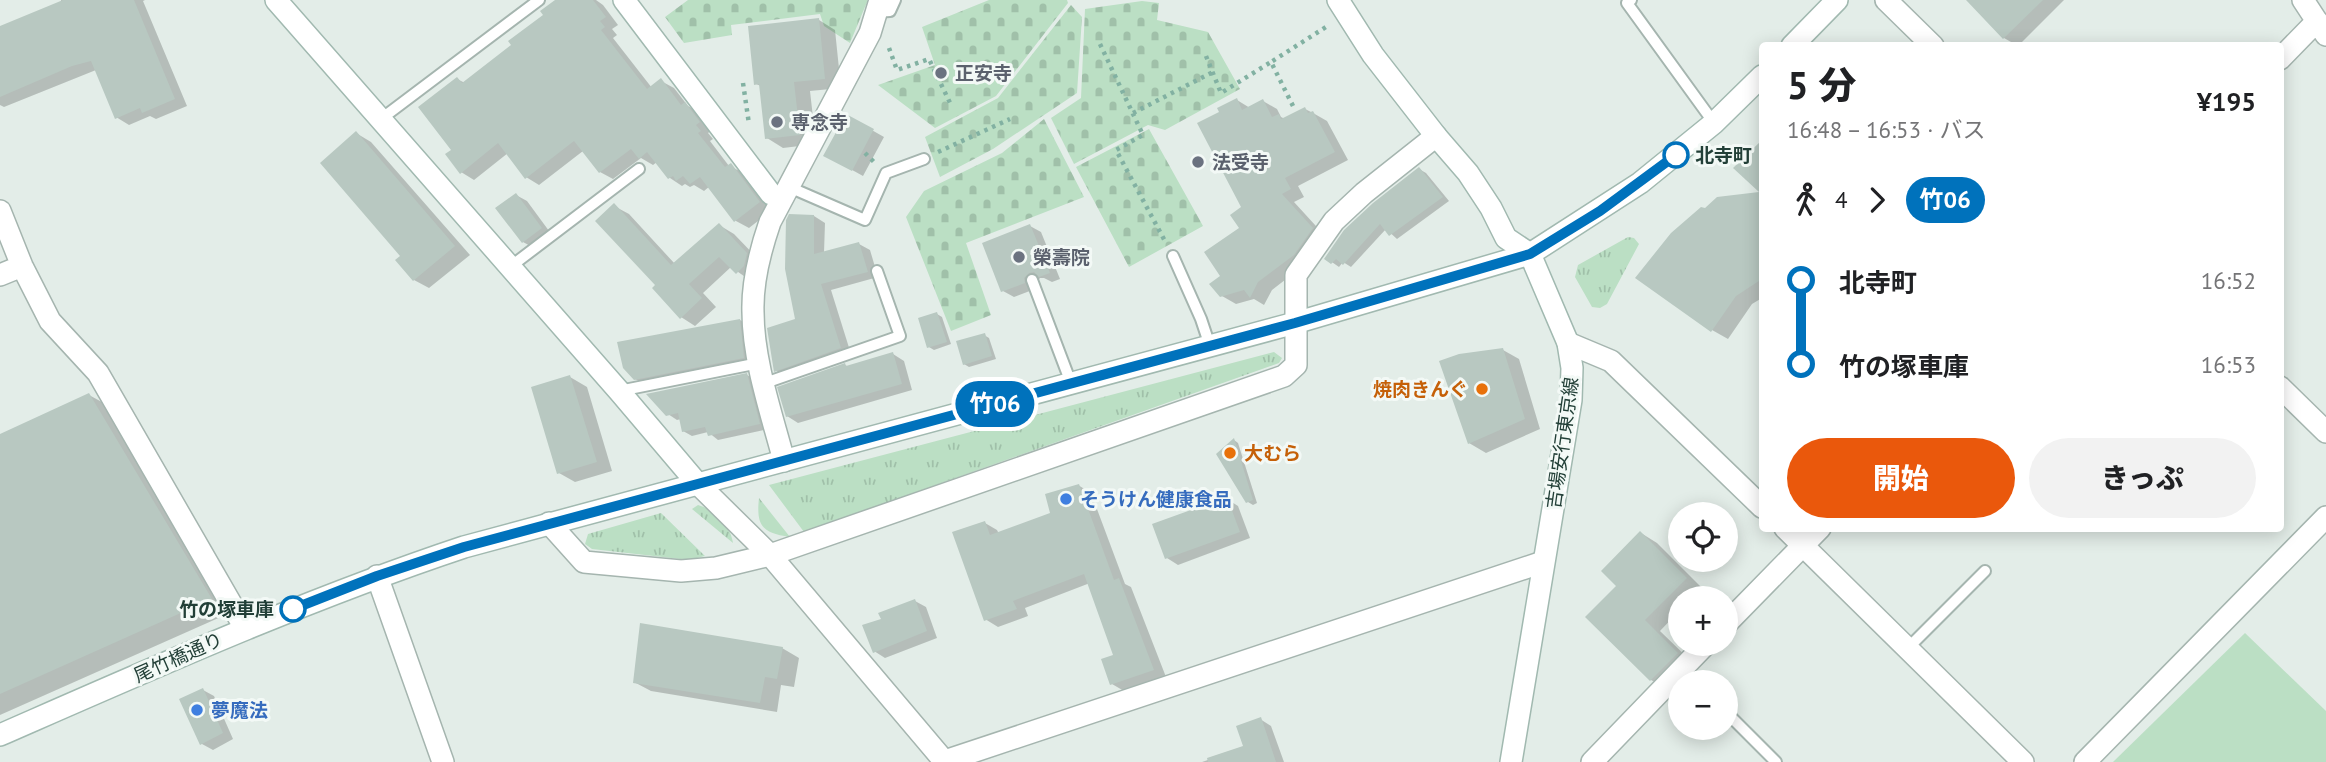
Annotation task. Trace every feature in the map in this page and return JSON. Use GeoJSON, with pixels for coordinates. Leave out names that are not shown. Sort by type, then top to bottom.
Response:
{"type":"FeatureCollection","features":[{"type":"Feature","properties":{"kind":"street"},"geometry":{"type":"LineString","coordinates":[[276,0],[697,483],[770,555],[944,762],[1543,562]]}},
{"type":"Feature","properties":{"kind":"street"},"geometry":{"type":"LineString","coordinates":[[624,0],[780,194]]}},
{"type":"Feature","properties":{"kind":"street"},"geometry":{"type":"LineString","coordinates":[[1338,0],[1373,55],[1468,173],[1491,208],[1506,238],[1530,254],[1640,183],[1714,123],[1759,79]]}},
{"type":"Feature","properties":{"kind":"street"},"geometry":{"type":"LineString","coordinates":[[1796,42],[1837,0]]}},
{"type":"Feature","properties":{"kind":"street"},"geometry":{"type":"LineString","coordinates":[[1886,0],[1929,42]]}},
{"type":"Feature","properties":{"kind":"street"},"geometry":{"type":"LineString","coordinates":[[2284,56],[2321,28],[2303,0]]}},
{"type":"Feature","properties":{"kind":"street"},"geometry":{"type":"LineString","coordinates":[[785,461],[762,373],[752,312],[760,252],[780,194],[882,8]]}},
{"type":"Feature","properties":{"kind":"street"},"geometry":{"type":"LineString","coordinates":[[549,523],[584,562],[681,571],[716,568],[770,555],[1284,376],[1296,365],[1296,275],[1334,221],[1364,193],[1436,136]]}},
{"type":"Feature","properties":{"kind":"street"},"geometry":{"type":"LineString","coordinates":[[0,211],[22,266],[50,321],[97,373],[245,628]]}},
{"type":"Feature","properties":{"kind":"street","name":"尾竹橋通り"},"geometry":{"type":"LineString","coordinates":[[0,735],[245,628],[377,576],[464,547],[1295,323],[1530,254]]}},
{"type":"Feature","properties":{"kind":"street","name":"吉場安行東京線"},"geometry":{"type":"LineString","coordinates":[[1511,762],[1571,400],[1572,368],[1568,344],[1530,254]]}},
{"type":"Feature","properties":{"kind":"street"},"geometry":{"type":"LineString","coordinates":[[0,275],[22,266]]}},
{"type":"Feature","properties":{"kind":"street"},"geometry":{"type":"LineString","coordinates":[[1568,344],[1611,361],[1759,504]]}},
{"type":"Feature","properties":{"kind":"street"},"geometry":{"type":"LineString","coordinates":[[2284,391],[2326,432]]}},
{"type":"Feature","properties":{"kind":"street"},"geometry":{"type":"LineString","coordinates":[[2085,762],[2326,517]]}},
{"type":"Feature","properties":{"kind":"street"},"geometry":{"type":"LineString","coordinates":[[1789,532],[2022,762]]}},
{"type":"Feature","properties":{"kind":"street"},"geometry":{"type":"LineString","coordinates":[[1738,612],[1816,532]]}},
{"type":"Feature","properties":{"kind":"street"},"geometry":{"type":"LineString","coordinates":[[377,576],[443,762]]}},
{"type":"Feature","properties":{"kind":"street"},"geometry":{"type":"LineString","coordinates":[[1592,762],[1668,695]]}},
{"type":"Feature","properties":{"kind":"lane"},"geometry":{"type":"LineString","coordinates":[[381,119],[540,0]]}},
{"type":"Feature","properties":{"kind":"lane"},"geometry":{"type":"LineString","coordinates":[[882,8],[895,0]]}},
{"type":"Feature","properties":{"kind":"lane"},"geometry":{"type":"LineString","coordinates":[[1631,0],[1627,3],[1714,123]]}},
{"type":"Feature","properties":{"kind":"lane"},"geometry":{"type":"LineString","coordinates":[[780,194],[865,220],[886,173],[923,159]]}},
{"type":"Feature","properties":{"kind":"lane"},"geometry":{"type":"LineString","coordinates":[[510,267],[639,169]]}},
{"type":"Feature","properties":{"kind":"lane"},"geometry":{"type":"LineString","coordinates":[[1173,256],[1210,346]]}},
{"type":"Feature","properties":{"kind":"lane"},"geometry":{"type":"LineString","coordinates":[[619,391],[762,373],[900,336],[877,271]]}},
{"type":"Feature","properties":{"kind":"lane"},"geometry":{"type":"LineString","coordinates":[[1032,280],[1071,383]]}},
{"type":"Feature","properties":{"kind":"lane"},"geometry":{"type":"LineString","coordinates":[[1908,648],[1985,571]]}},
{"type":"Feature","properties":{"kind":"lane"},"geometry":{"type":"LineString","coordinates":[[1738,724],[1776,762]]}},
{"type":"Feature","properties":{"kind":"path"},"geometry":{"type":"LineString","coordinates":[[882,8],[887,44],[897,70],[929,59],[952,107]]}},
{"type":"Feature","properties":{"kind":"path"},"geometry":{"type":"LineString","coordinates":[[1206,56],[1222,93],[1325,27]]}},
{"type":"Feature","properties":{"kind":"path"},"geometry":{"type":"LineString","coordinates":[[1100,44],[1143,135],[1116,150],[1173,256]]}},
{"type":"Feature","properties":{"kind":"path"},"geometry":{"type":"LineString","coordinates":[[1271,62],[1293,106]]}},
{"type":"Feature","properties":{"kind":"path"},"geometry":{"type":"LineString","coordinates":[[1133,113],[1213,72]]}},
{"type":"Feature","properties":{"kind":"path"},"geometry":{"type":"LineString","coordinates":[[743,83],[750,133]]}},
{"type":"Feature","properties":{"kind":"path"},"geometry":{"type":"LineString","coordinates":[[923,159],[1010,119]]}},
{"type":"Feature","properties":{"kind":"green space"},"geometry":{"type":"Polygon","coordinates":[[[688,0],[867,2],[850,43],[824,26],[820,14],[731,25],[732,35],[684,43],[665,17],[688,0]]]}},
{"type":"Feature","properties":{"kind":"green space","name":"正安寺"},"geometry":{"type":"Polygon","coordinates":[[[989,0],[1067,0],[1068,3],[996,96],[935,128],[878,85],[935,65],[922,27],[989,0]]]}},
{"type":"Feature","properties":{"kind":"green space"},"geometry":{"type":"Polygon","coordinates":[[[1142,1],[1159,3],[1157,20],[1208,32],[1240,89],[1165,130],[1148,125],[1074,164],[1051,118],[1081,98],[1085,9],[1142,1]]]}},
{"type":"Feature","properties":{"kind":"green space"},"geometry":{"type":"Polygon","coordinates":[[[1071,5],[1082,17],[1077,93],[993,149],[940,177],[925,137],[998,98],[1071,5]]]}},
{"type":"Feature","properties":{"kind":"green space"},"geometry":{"type":"Polygon","coordinates":[[[1044,119],[1084,197],[966,243],[991,315],[951,331],[906,217],[924,191],[1002,153],[1044,119]]]}},
{"type":"Feature","properties":{"kind":"green space"},"geometry":{"type":"Polygon","coordinates":[[[1149,129],[1203,226],[1129,267],[1076,167],[1149,129]]]}},
{"type":"Feature","properties":{"kind":"green space"},"geometry":{"type":"Polygon","coordinates":[[[1628,237],[1634,238],[1639,244],[1607,304],[1600,308],[1592,307],[1575,277],[1578,265],[1628,237]]]}},
{"type":"Feature","properties":{"kind":"green space"},"geometry":{"type":"Polygon","coordinates":[[[1274,352],[1282,358],[1279,363],[804,532],[769,485],[1274,352]]]}},
{"type":"Feature","properties":{"kind":"green space"},"geometry":{"type":"Polygon","coordinates":[[[759,498],[790,537],[773,533],[763,526],[759,515],[759,498]]]}},
{"type":"Feature","properties":{"kind":"green space"},"geometry":{"type":"Polygon","coordinates":[[[698,505],[721,520],[733,543],[692,509],[698,505]]]}},
{"type":"Feature","properties":{"kind":"green space"},"geometry":{"type":"Polygon","coordinates":[[[661,513],[705,556],[689,560],[592,549],[585,544],[588,534],[661,513]]]}},
{"type":"Feature","properties":{"kind":"green space"},"geometry":{"type":"Polygon","coordinates":[[[2245,633],[2326,711],[2326,762],[2113,762],[2245,633]]]}},
{"type":"Feature","properties":{"kind":"building"},"geometry":{"type":"Polygon","coordinates":[[[63,0],[134,0],[175,99],[142,113],[140,108],[115,119],[91,61],[72,66],[0,97],[0,26],[63,0]]]}},
{"type":"Feature","properties":{"kind":"building"},"geometry":{"type":"Polygon","coordinates":[[[555,0],[593,0],[606,17],[600,21],[605,27],[601,30],[647,89],[661,78],[681,105],[685,102],[700,122],[696,125],[701,131],[698,133],[725,167],[731,163],[760,202],[734,222],[700,177],[690,184],[683,176],[676,181],[673,176],[668,179],[647,152],[639,159],[631,149],[599,173],[574,141],[525,179],[498,143],[460,174],[445,154],[451,150],[418,107],[457,77],[462,83],[511,45],[508,41],[543,15],[540,11],[555,0]]]}},
{"type":"Feature","properties":{"kind":"building"},"geometry":{"type":"Polygon","coordinates":[[[1966,0],[2043,0],[2003,39],[1966,0]]]}},
{"type":"Feature","properties":{"kind":"building"},"geometry":{"type":"Polygon","coordinates":[[[819,18],[825,79],[794,82],[800,135],[765,139],[759,84],[754,85],[748,26],[819,18]]]}},
{"type":"Feature","properties":{"kind":"building"},"geometry":{"type":"Polygon","coordinates":[[[1237,98],[1242,110],[1263,99],[1272,117],[1279,114],[1281,119],[1305,107],[1308,113],[1313,111],[1335,152],[1285,178],[1291,189],[1282,194],[1313,228],[1294,255],[1258,282],[1250,298],[1244,290],[1220,297],[1209,284],[1220,276],[1204,252],[1239,228],[1230,215],[1241,207],[1197,123],[1219,112],[1217,108],[1237,98]]]}},
{"type":"Feature","properties":{"kind":"building"},"geometry":{"type":"Polygon","coordinates":[[[846,114],[874,129],[852,171],[823,156],[846,114]]]}},
{"type":"Feature","properties":{"kind":"building"},"geometry":{"type":"Polygon","coordinates":[[[356,131],[455,246],[413,281],[395,260],[400,256],[320,163],[356,131]]]}},
{"type":"Feature","properties":{"kind":"building"},"geometry":{"type":"Polygon","coordinates":[[[1759,143],[1759,192],[1733,168],[1759,143]]]}},
{"type":"Feature","properties":{"kind":"building"},"geometry":{"type":"Polygon","coordinates":[[[1419,167],[1443,197],[1389,236],[1380,224],[1343,265],[1336,259],[1331,264],[1324,259],[1344,230],[1419,167]]]}},
{"type":"Feature","properties":{"kind":"building"},"geometry":{"type":"Polygon","coordinates":[[[1759,192],[1759,281],[1736,296],[1711,332],[1635,278],[1671,233],[1717,197],[1759,192]]]}},
{"type":"Feature","properties":{"kind":"building"},"geometry":{"type":"Polygon","coordinates":[[[516,193],[542,228],[522,243],[495,208],[516,193]]]}},
{"type":"Feature","properties":{"kind":"building"},"geometry":{"type":"Polygon","coordinates":[[[614,203],[671,265],[719,223],[747,253],[744,266],[736,274],[719,257],[689,284],[702,298],[680,319],[652,288],[655,285],[595,221],[614,203]]]}},
{"type":"Feature","properties":{"kind":"building"},"geometry":{"type":"Polygon","coordinates":[[[789,214],[814,215],[814,254],[859,242],[868,272],[821,284],[841,348],[774,372],[767,328],[795,319],[785,269],[786,220],[789,214]]]}},
{"type":"Feature","properties":{"kind":"building"},"geometry":{"type":"Polygon","coordinates":[[[1030,224],[1050,273],[1039,277],[1034,272],[1029,273],[1024,278],[1025,283],[1001,292],[982,243],[1030,224]]]}},
{"type":"Feature","properties":{"kind":"building"},"geometry":{"type":"Polygon","coordinates":[[[937,312],[947,342],[927,348],[918,318],[937,312]]]}},
{"type":"Feature","properties":{"kind":"building"},"geometry":{"type":"Polygon","coordinates":[[[740,319],[744,358],[634,380],[623,368],[617,342],[740,319]]]}},
{"type":"Feature","properties":{"kind":"building"},"geometry":{"type":"Polygon","coordinates":[[[985,333],[992,356],[963,365],[956,341],[985,333]]]}},
{"type":"Feature","properties":{"kind":"building"},"geometry":{"type":"Polygon","coordinates":[[[1503,348],[1525,419],[1468,444],[1439,361],[1459,354],[1503,348]]]}},
{"type":"Feature","properties":{"kind":"building"},"geometry":{"type":"Polygon","coordinates":[[[893,352],[902,384],[786,417],[777,387],[845,363],[846,366],[893,352]]]}},
{"type":"Feature","properties":{"kind":"building"},"geometry":{"type":"Polygon","coordinates":[[[747,373],[760,424],[708,436],[705,427],[682,432],[678,413],[666,416],[646,394],[747,373]]]}},
{"type":"Feature","properties":{"kind":"building"},"geometry":{"type":"Polygon","coordinates":[[[570,375],[597,462],[557,474],[531,387],[570,375]]]}},
{"type":"Feature","properties":{"kind":"building"},"geometry":{"type":"Polygon","coordinates":[[[89,393],[212,599],[0,694],[0,434],[89,393]]]}},
{"type":"Feature","properties":{"kind":"building"},"geometry":{"type":"Polygon","coordinates":[[[1234,438],[1253,500],[1246,503],[1216,454],[1234,438]]]}},
{"type":"Feature","properties":{"kind":"building"},"geometry":{"type":"Polygon","coordinates":[[[1079,484],[1114,580],[1119,578],[1154,670],[1110,685],[1101,659],[1113,655],[1084,574],[1013,601],[1017,609],[984,621],[952,532],[985,521],[990,535],[1050,513],[1045,494],[1079,484]]]}},
{"type":"Feature","properties":{"kind":"building"},"geometry":{"type":"Polygon","coordinates":[[[1227,497],[1240,532],[1165,559],[1152,524],[1227,497]]]}},
{"type":"Feature","properties":{"kind":"building"},"geometry":{"type":"Polygon","coordinates":[[[1640,531],[1668,559],[1668,572],[1681,572],[1687,578],[1679,586],[1668,586],[1668,597],[1645,620],[1668,643],[1668,656],[1675,656],[1650,681],[1585,617],[1616,586],[1601,571],[1640,531]]]}},
{"type":"Feature","properties":{"kind":"building"},"geometry":{"type":"Polygon","coordinates":[[[915,599],[927,631],[873,653],[862,625],[881,619],[878,613],[915,599]]]}},
{"type":"Feature","properties":{"kind":"building"},"geometry":{"type":"Polygon","coordinates":[[[640,623],[783,647],[777,679],[765,677],[760,703],[633,683],[640,623]]]}},
{"type":"Feature","properties":{"kind":"building"},"geometry":{"type":"Polygon","coordinates":[[[203,688],[223,733],[200,745],[179,699],[203,688]]]}},
{"type":"Feature","properties":{"kind":"building"},"geometry":{"type":"Polygon","coordinates":[[[1261,717],[1276,762],[1208,762],[1207,758],[1243,746],[1236,726],[1261,717]]]}},
{"type":"Feature","properties":{"kind":"bus line","name":"竹06"},"geometry":{"type":"LineString","coordinates":[[293,609],[377,576],[464,547],[1295,323],[1530,254],[1600,211],[1676,155]]}},
{"type":"Feature","properties":{"kind":"place","name":"正安寺"},"geometry":{"type":"Point","coordinates":[941,73]}},
{"type":"Feature","properties":{"kind":"place","name":"専念寺"},"geometry":{"type":"Point","coordinates":[777,122]}},
{"type":"Feature","properties":{"kind":"place","name":"北寺町"},"geometry":{"type":"Point","coordinates":[1676,155]}},
{"type":"Feature","properties":{"kind":"place","name":"法受寺"},"geometry":{"type":"Point","coordinates":[1198,162]}},
{"type":"Feature","properties":{"kind":"place","name":"榮壽院"},"geometry":{"type":"Point","coordinates":[1019,257]}},
{"type":"Feature","properties":{"kind":"place","name":"焼肉きんぐ"},"geometry":{"type":"Point","coordinates":[1482,389]}},
{"type":"Feature","properties":{"kind":"place","name":"大むら"},"geometry":{"type":"Point","coordinates":[1230,453]}},
{"type":"Feature","properties":{"kind":"place","name":"そうけん健康食品"},"geometry":{"type":"Point","coordinates":[1066,499]}},
{"type":"Feature","properties":{"kind":"place","name":"竹の塚車庫"},"geometry":{"type":"Point","coordinates":[293,609]}},
{"type":"Feature","properties":{"kind":"place","name":"夢魔法"},"geometry":{"type":"Point","coordinates":[197,710]}}]}
